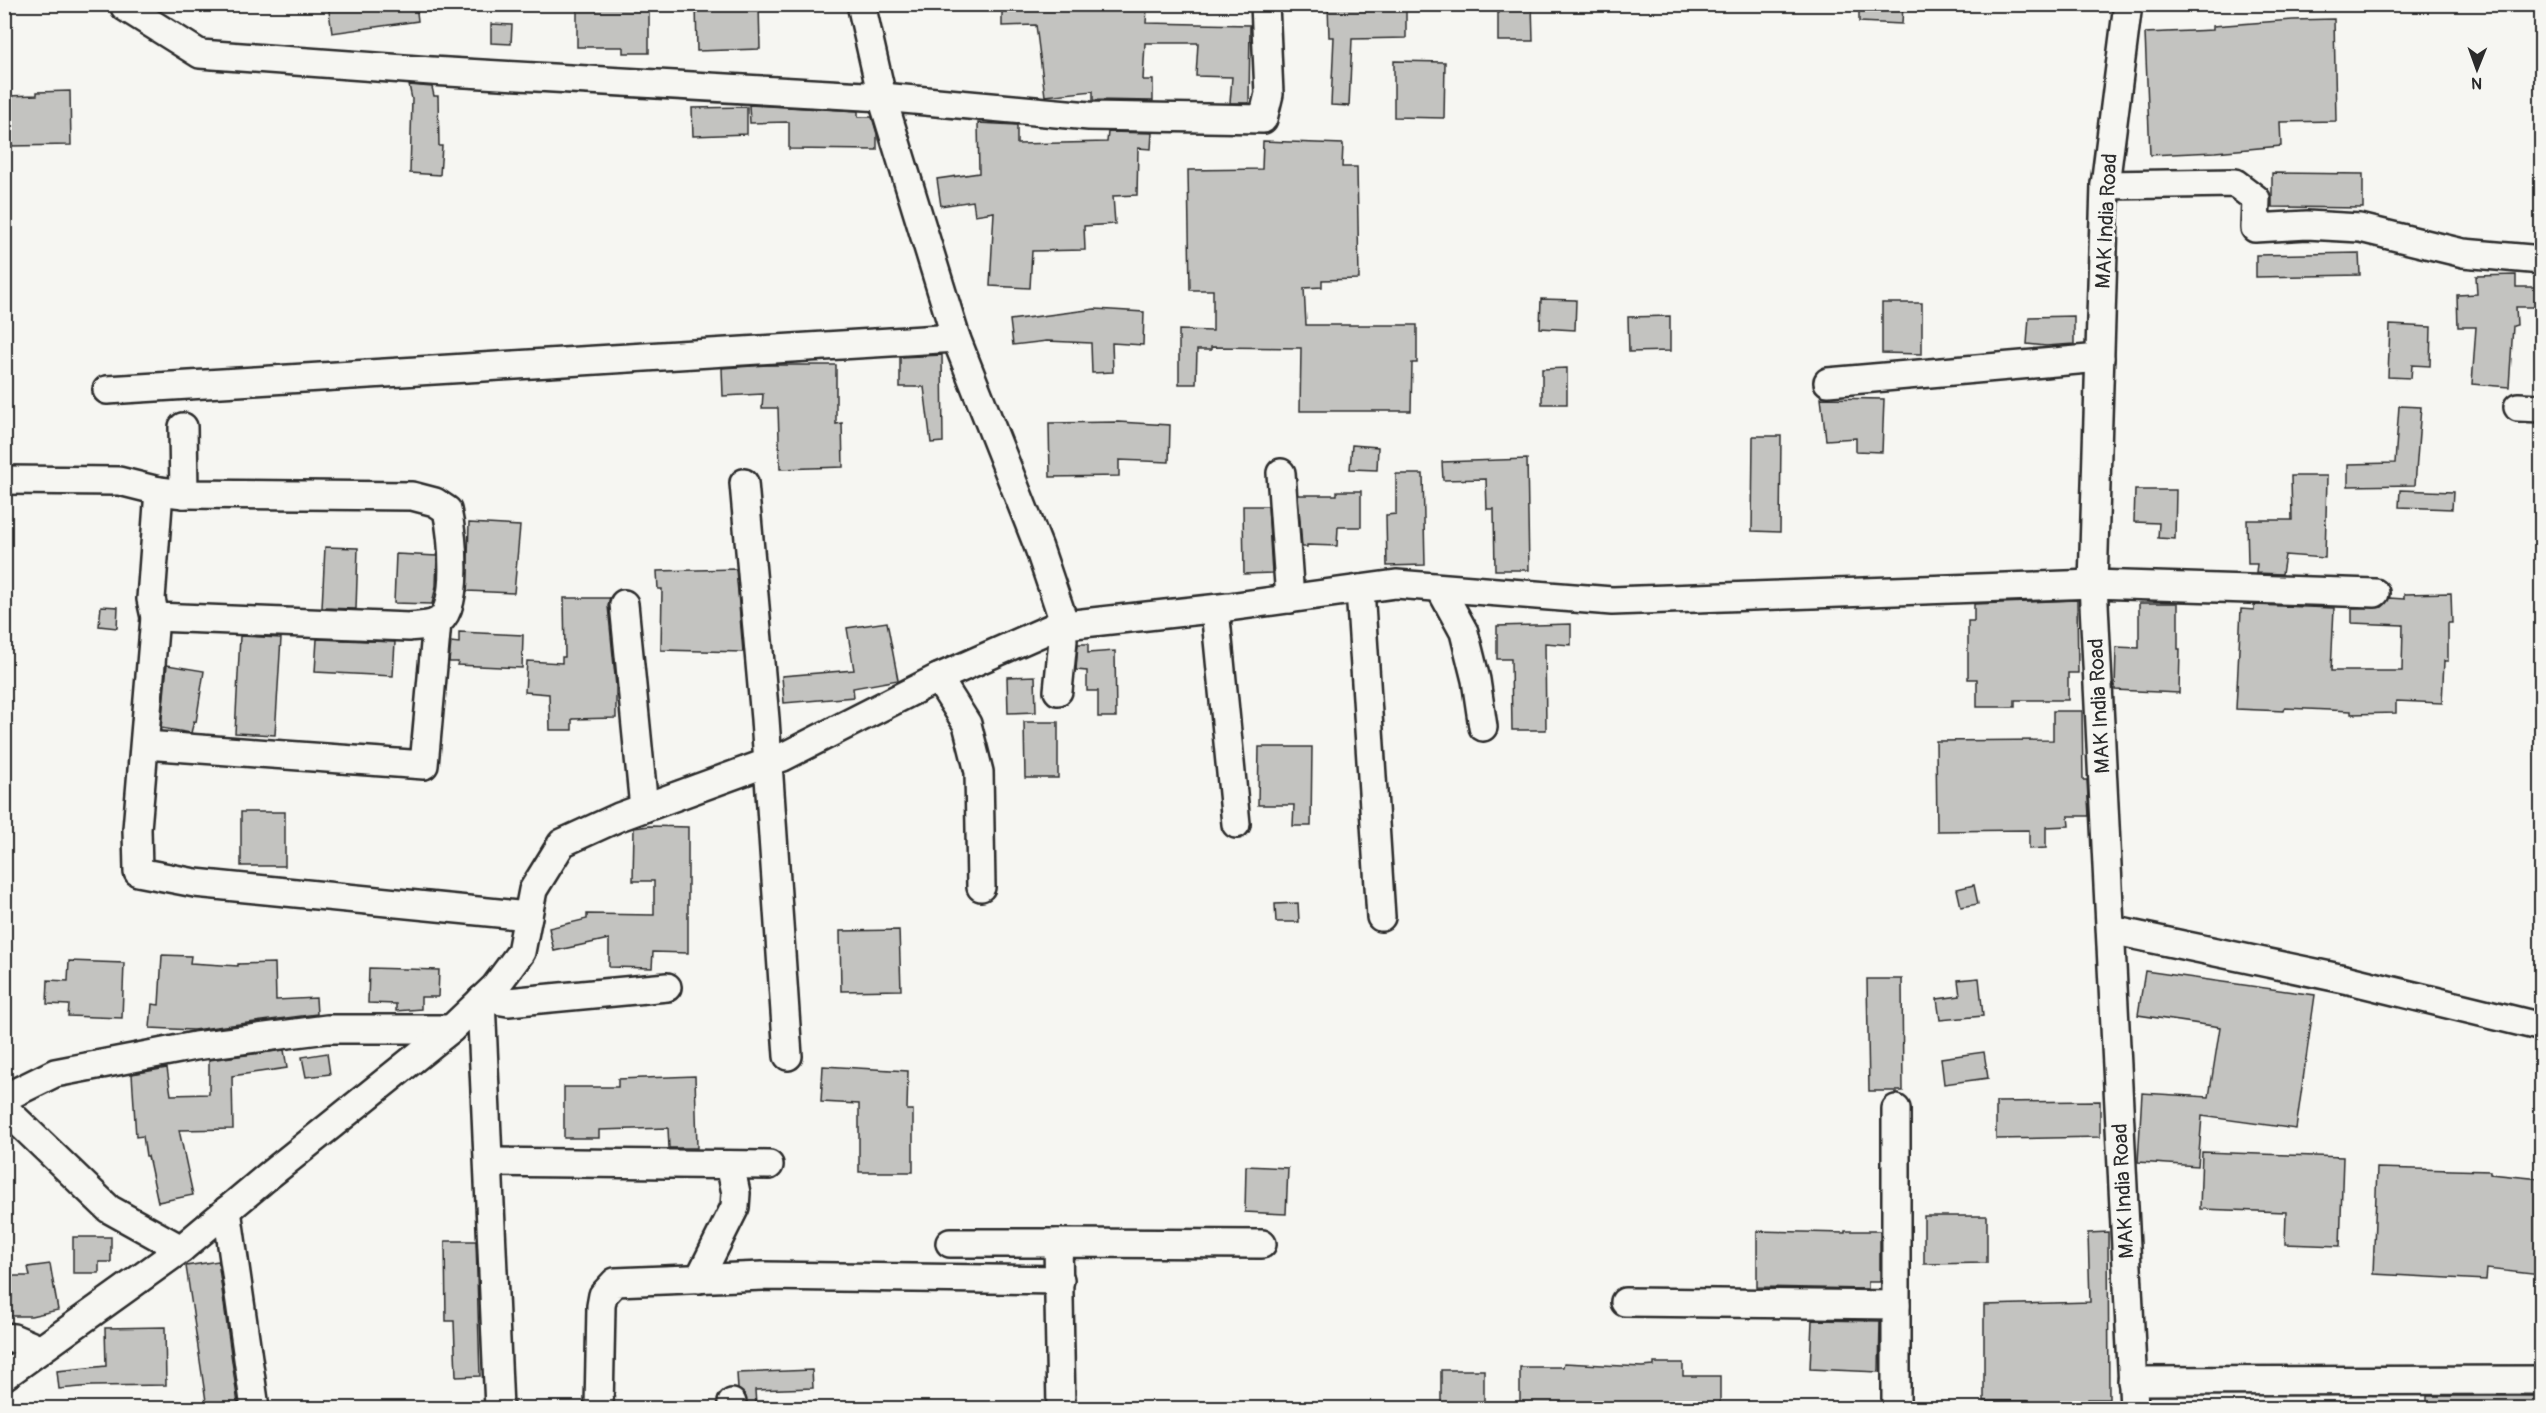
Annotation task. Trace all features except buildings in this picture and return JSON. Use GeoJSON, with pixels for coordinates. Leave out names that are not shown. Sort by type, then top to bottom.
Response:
{"type":"FeatureCollection","features":[{"type":"Feature","properties":{"kind":"street"},"geometry":{"type":"LineString","coordinates":[[861,4],[882,97],[956,338],[1039,548],[1063,640],[1058,691]]}},
{"type":"Feature","properties":{"kind":"street"},"geometry":{"type":"LineString","coordinates":[[125,7],[200,54],[431,71],[882,97],[1089,116],[1263,118],[1269,94],[1265,4]]}},
{"type":"Feature","properties":{"kind":"street","name":"MAK India Road"},"geometry":{"type":"LineString","coordinates":[[2128,4],[2105,185],[2093,584],[2134,1408]]}},
{"type":"Feature","properties":{"kind":"street"},"geometry":{"type":"LineString","coordinates":[[2105,185],[2235,183],[2256,199],[2255,228],[2307,225],[2360,228],[2463,253],[2541,260]]}},
{"type":"Feature","properties":{"kind":"street"},"geometry":{"type":"LineString","coordinates":[[107,390],[956,338]]}},
{"type":"Feature","properties":{"kind":"street"},"geometry":{"type":"LineString","coordinates":[[1828,382],[2100,358]]}},
{"type":"Feature","properties":{"kind":"street"},"geometry":{"type":"LineString","coordinates":[[183,427],[151,599],[155,617],[137,829],[138,872],[195,883],[528,916]]}},
{"type":"Feature","properties":{"kind":"street"},"geometry":{"type":"LineString","coordinates":[[1281,473],[1290,599]]}},
{"type":"Feature","properties":{"kind":"street"},"geometry":{"type":"LineString","coordinates":[[4,480],[119,481],[171,493],[412,496],[435,502],[447,510],[453,538],[452,581],[447,612],[437,622],[410,627],[155,617]]}},
{"type":"Feature","properties":{"kind":"street"},"geometry":{"type":"LineString","coordinates":[[744,483],[768,762],[788,1056]]}},
{"type":"Feature","properties":{"kind":"street"},"geometry":{"type":"LineString","coordinates":[[4,1376],[181,1249],[452,1029],[483,999],[521,952],[534,890],[562,843],[644,808],[768,762],[938,678],[1059,626],[1215,609],[1396,584],[1612,601],[2093,584],[2375,593]]}},
{"type":"Feature","properties":{"kind":"street"},"geometry":{"type":"LineString","coordinates":[[1440,588],[1464,632],[1476,680],[1483,727]]}},
{"type":"Feature","properties":{"kind":"street"},"geometry":{"type":"LineString","coordinates":[[1360,589],[1381,917]]}},
{"type":"Feature","properties":{"kind":"street"},"geometry":{"type":"LineString","coordinates":[[624,604],[644,808]]}},
{"type":"Feature","properties":{"kind":"street"},"geometry":{"type":"LineString","coordinates":[[1215,609],[1236,824]]}},
{"type":"Feature","properties":{"kind":"street"},"geometry":{"type":"LineString","coordinates":[[145,745],[424,765],[437,622]]}},
{"type":"Feature","properties":{"kind":"street"},"geometry":{"type":"LineString","coordinates":[[938,678],[967,724],[979,772],[981,887]]}},
{"type":"Feature","properties":{"kind":"street"},"geometry":{"type":"LineString","coordinates":[[2111,930],[2349,980],[2541,1027]]}},
{"type":"Feature","properties":{"kind":"street"},"geometry":{"type":"LineString","coordinates":[[483,999],[508,1002],[667,987]]}},
{"type":"Feature","properties":{"kind":"street"},"geometry":{"type":"LineString","coordinates":[[483,999],[499,1408]]}},
{"type":"Feature","properties":{"kind":"street"},"geometry":{"type":"LineString","coordinates":[[4,1098],[55,1073],[195,1046],[327,1029],[452,1029]]}},
{"type":"Feature","properties":{"kind":"street"},"geometry":{"type":"LineString","coordinates":[[4,1108],[109,1209],[181,1249]]}},
{"type":"Feature","properties":{"kind":"street"},"geometry":{"type":"LineString","coordinates":[[1896,1109],[1896,1408]]}},
{"type":"Feature","properties":{"kind":"street"},"geometry":{"type":"LineString","coordinates":[[489,1162],[769,1165]]}},
{"type":"Feature","properties":{"kind":"street"},"geometry":{"type":"LineString","coordinates":[[699,1279],[735,1207],[736,1193],[729,1165]]}},
{"type":"Feature","properties":{"kind":"street"},"geometry":{"type":"LineString","coordinates":[[227,1210],[255,1408]]}},
{"type":"Feature","properties":{"kind":"street"},"geometry":{"type":"LineString","coordinates":[[950,1243],[1262,1244]]}},
{"type":"Feature","properties":{"kind":"street"},"geometry":{"type":"LineString","coordinates":[[1058,1243],[1061,1408]]}},
{"type":"Feature","properties":{"kind":"street"},"geometry":{"type":"LineString","coordinates":[[599,1408],[601,1306],[603,1295],[615,1282],[763,1276],[1059,1280]]}},
{"type":"Feature","properties":{"kind":"street"},"geometry":{"type":"LineString","coordinates":[[1625,1302],[1896,1305]]}},
{"type":"Feature","properties":{"kind":"street"},"geometry":{"type":"LineString","coordinates":[[4,1336],[39,1349]]}},
{"type":"Feature","properties":{"kind":"street"},"geometry":{"type":"LineString","coordinates":[[2132,1381],[2541,1380]]}}]}
